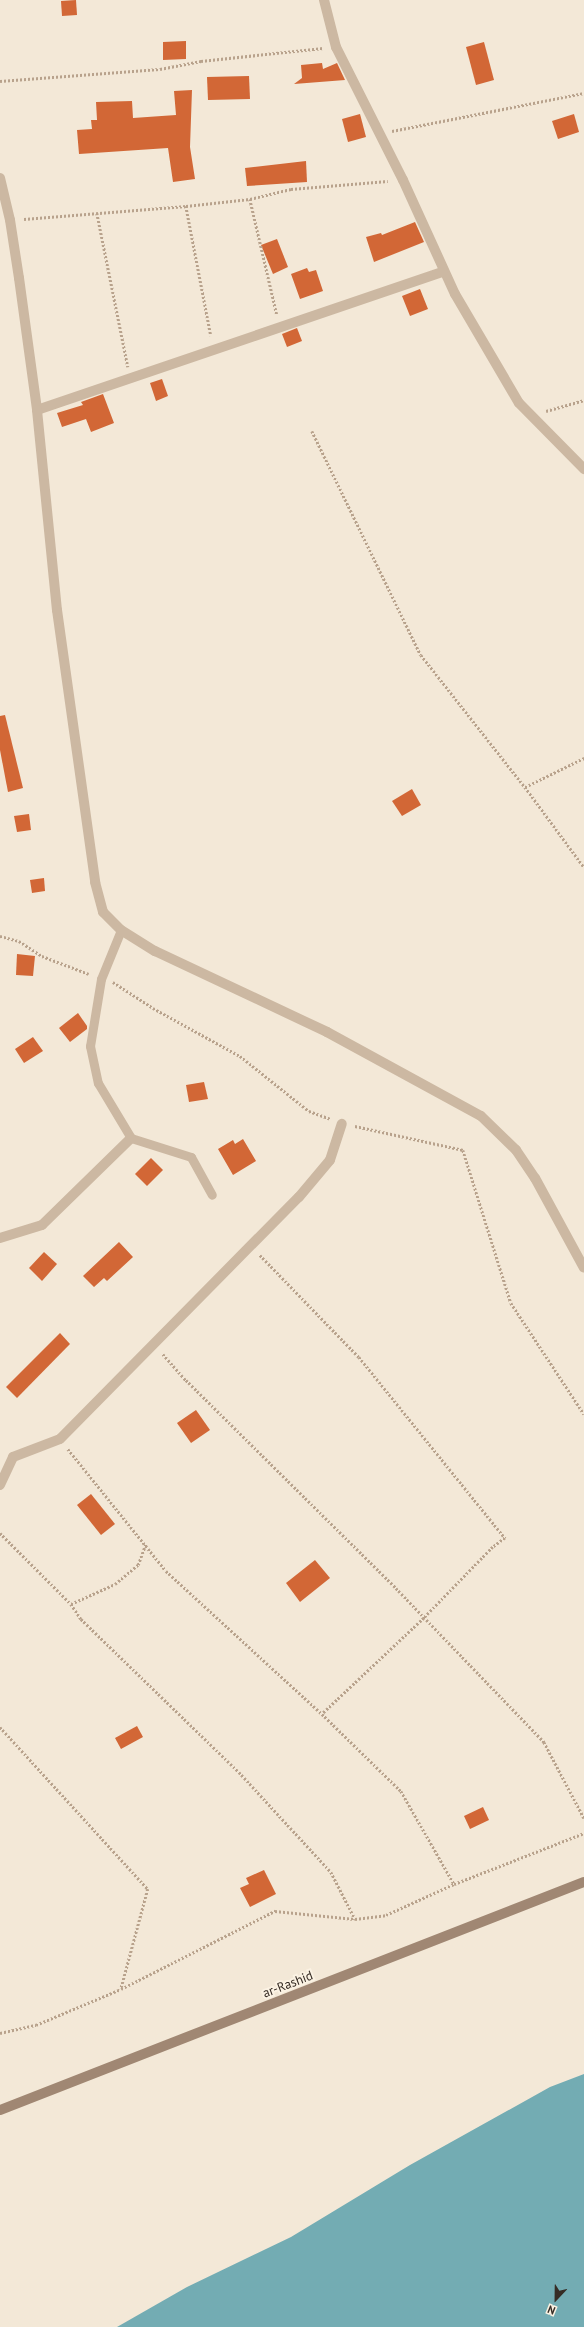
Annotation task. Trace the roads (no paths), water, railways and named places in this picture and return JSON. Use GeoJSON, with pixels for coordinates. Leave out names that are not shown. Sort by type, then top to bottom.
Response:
{"type":"FeatureCollection","features":[{"type":"Feature","properties":{"kind":"main road","name":"ar-Rashid"},"geometry":{"type":"LineString","coordinates":[[0,2110],[584,1882]]}},
{"type":"Feature","properties":{"kind":"street"},"geometry":{"type":"LineString","coordinates":[[324,0],[336,47],[378,134],[403,180],[442,272],[519,403],[584,469]]}},
{"type":"Feature","properties":{"kind":"street"},"geometry":{"type":"LineString","coordinates":[[0,178],[10,220],[37,410],[57,610],[95,882],[103,912],[121,930],[156,951],[327,1032],[480,1116],[516,1150],[535,1178],[584,1268]]}},
{"type":"Feature","properties":{"kind":"street"},"geometry":{"type":"LineString","coordinates":[[37,410],[442,272]]}},
{"type":"Feature","properties":{"kind":"street"},"geometry":{"type":"LineString","coordinates":[[0,1485],[13,1457],[60,1439],[153,1343],[300,1197],[330,1160],[342,1124]]}},
{"type":"Feature","properties":{"kind":"street"},"geometry":{"type":"LineString","coordinates":[[0,1238],[42,1225],[132,1138]]}},
{"type":"Feature","properties":{"kind":"lane"},"geometry":{"type":"LineString","coordinates":[[121,930],[101,979],[90,1046],[98,1083],[132,1138],[191,1157],[212,1195]]}},
{"type":"Feature","properties":{"kind":"water"},"geometry":{"type":"Polygon","coordinates":[[[584,2074],[584,2327],[117,2327],[187,2287],[291,2237],[410,2165],[550,2087],[584,2074]]]}}]}
